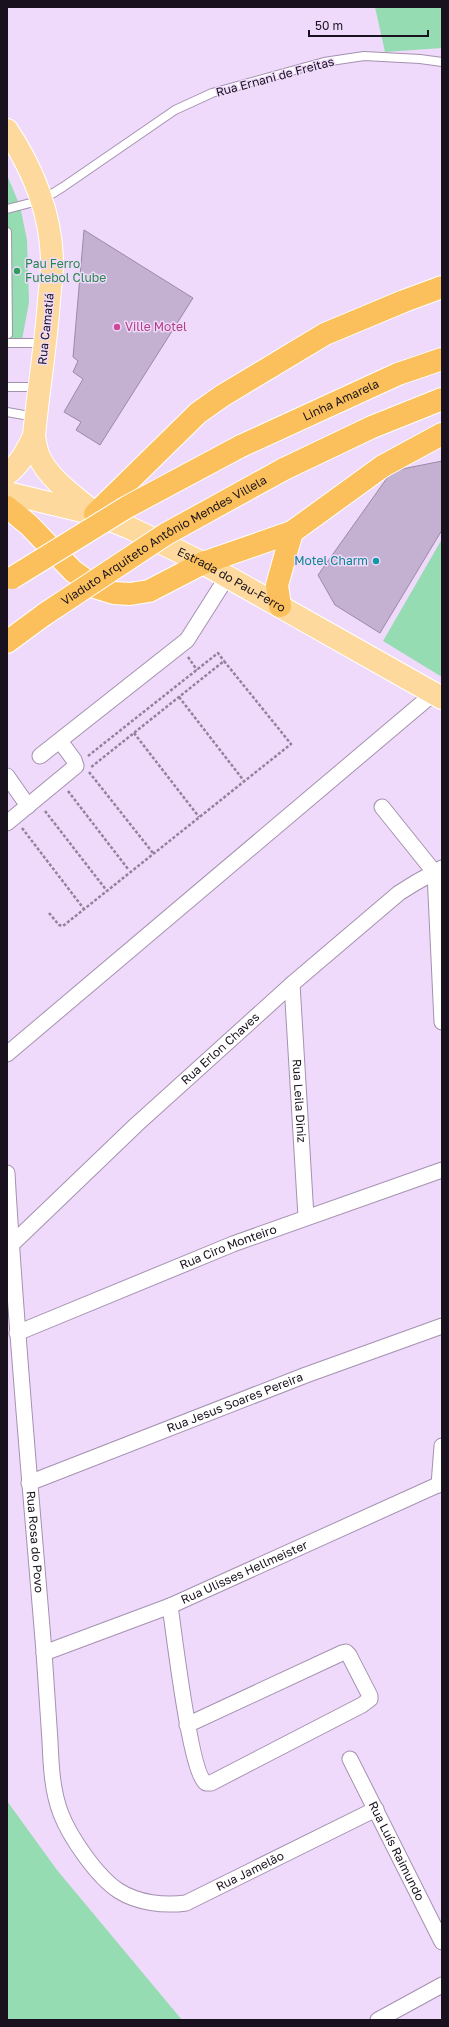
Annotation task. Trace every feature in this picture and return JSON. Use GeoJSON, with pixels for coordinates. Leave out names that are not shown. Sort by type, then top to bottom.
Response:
{"type":"FeatureCollection","features":[{"type":"Feature","properties":{"kind":"highway"},"geometry":{"type":"LineString","coordinates":[[95,514],[198,413],[222,396],[325,334],[404,301],[442,288]]}},
{"type":"Feature","properties":{"kind":"highway","name":"Linha Amarela"},"geometry":{"type":"LineString","coordinates":[[10,580],[127,507],[241,446],[398,374],[442,359]]}},
{"type":"Feature","properties":{"kind":"highway","name":"Viaduto Arquiteto Antônio Mendes Villela"},"geometry":{"type":"LineString","coordinates":[[7,642],[45,614],[166,534],[284,469],[372,427],[442,399]]}},
{"type":"Feature","properties":{"kind":"highway"},"geometry":{"type":"LineString","coordinates":[[7,507],[29,525],[73,571],[95,587],[114,593],[130,594],[149,591],[203,563],[292,532],[383,466],[442,434]]}},
{"type":"Feature","properties":{"kind":"highway"},"geometry":{"type":"LineString","coordinates":[[280,606],[277,585],[279,572],[292,532]]}},
{"type":"Feature","properties":{"kind":"main road","name":"Rua Camatiá"},"geometry":{"type":"LineString","coordinates":[[7,130],[21,152],[42,200],[52,263],[45,343],[35,427],[38,456],[60,484],[95,514]]}},
{"type":"Feature","properties":{"kind":"main road"},"geometry":{"type":"LineString","coordinates":[[7,474],[18,465],[24,456],[35,427]]}},
{"type":"Feature","properties":{"kind":"main road","name":"Estrada do Pau-Ferro"},"geometry":{"type":"LineString","coordinates":[[7,493],[95,514],[128,527],[203,563],[438,695]]}},
{"type":"Feature","properties":{"kind":"street"},"geometry":{"type":"LineString","coordinates":[[40,756],[187,640],[227,577]]}},
{"type":"Feature","properties":{"kind":"street"},"geometry":{"type":"LineString","coordinates":[[7,1054],[438,695]]}},
{"type":"Feature","properties":{"kind":"street"},"geometry":{"type":"LineString","coordinates":[[13,824],[32,803],[76,766],[74,760],[60,741]]}},
{"type":"Feature","properties":{"kind":"street"},"geometry":{"type":"LineString","coordinates":[[7,776],[32,803]]}},
{"type":"Feature","properties":{"kind":"street"},"geometry":{"type":"LineString","coordinates":[[382,807],[438,871],[442,1022]]}},
{"type":"Feature","properties":{"kind":"street","name":"Rua Erlon Chaves"},"geometry":{"type":"LineString","coordinates":[[11,1245],[136,1125],[292,984],[399,893],[414,883],[438,871]]}},
{"type":"Feature","properties":{"kind":"street","name":"Rua Leila Diniz"},"geometry":{"type":"LineString","coordinates":[[292,984],[306,1217]]}},
{"type":"Feature","properties":{"kind":"street","name":"Rua Ciro Monteiro"},"geometry":{"type":"LineString","coordinates":[[17,1333],[232,1244],[442,1170]]}},
{"type":"Feature","properties":{"kind":"street","name":"Rua Rosa do Povo"},"geometry":{"type":"LineString","coordinates":[[7,1173],[17,1333],[44,1653],[52,1778],[60,1812],[73,1840],[93,1866],[118,1891]]}},
{"type":"Feature","properties":{"kind":"street","name":"Rua Jesus Soares Pereira"},"geometry":{"type":"LineString","coordinates":[[29,1484],[306,1375],[442,1326]]}},
{"type":"Feature","properties":{"kind":"street"},"geometry":{"type":"LineString","coordinates":[[441,1484],[442,1446]]}},
{"type":"Feature","properties":{"kind":"street","name":"Rua Ulisses Hellmeister"},"geometry":{"type":"LineString","coordinates":[[44,1653],[170,1606],[441,1484]]}},
{"type":"Feature","properties":{"kind":"street"},"geometry":{"type":"LineString","coordinates":[[170,1606],[187,1725],[200,1776],[206,1783],[211,1783],[362,1705],[370,1699],[370,1696],[350,1655],[346,1652],[342,1652],[187,1725]]}},
{"type":"Feature","properties":{"kind":"street","name":"Rua Luís Raimundo"},"geometry":{"type":"LineString","coordinates":[[350,1759],[442,1942]]}},
{"type":"Feature","properties":{"kind":"street","name":"Rua Jamelão"},"geometry":{"type":"LineString","coordinates":[[118,1891],[143,1901],[175,1904],[186,1903],[376,1809]]}},
{"type":"Feature","properties":{"kind":"street"},"geometry":{"type":"LineString","coordinates":[[378,2020],[442,1985]]}},
{"type":"Feature","properties":{"kind":"lane","name":"Rua Ernani de Freitas"},"geometry":{"type":"LineString","coordinates":[[7,209],[42,200],[175,110],[212,93],[324,62],[364,56],[420,59],[442,62]]}},
{"type":"Feature","properties":{"kind":"lane"},"geometry":{"type":"LineString","coordinates":[[7,232],[8,334]]}},
{"type":"Feature","properties":{"kind":"lane"},"geometry":{"type":"LineString","coordinates":[[7,343],[45,343]]}},
{"type":"Feature","properties":{"kind":"lane"},"geometry":{"type":"LineString","coordinates":[[7,387],[39,387]]}},
{"type":"Feature","properties":{"kind":"lane"},"geometry":{"type":"LineString","coordinates":[[7,412],[35,427]]}},
{"type":"Feature","properties":{"kind":"path"},"geometry":{"type":"LineString","coordinates":[[49,913],[61,926],[291,744],[218,653],[85,758],[92,766]]}},
{"type":"Feature","properties":{"kind":"path"},"geometry":{"type":"LineString","coordinates":[[82,774],[224,661]]}},
{"type":"Feature","properties":{"kind":"path"},"geometry":{"type":"LineString","coordinates":[[179,697],[244,781]]}},
{"type":"Feature","properties":{"kind":"path"},"geometry":{"type":"LineString","coordinates":[[134,733],[199,817]]}},
{"type":"Feature","properties":{"kind":"path"},"geometry":{"type":"LineString","coordinates":[[88,770],[153,854]]}},
{"type":"Feature","properties":{"kind":"path"},"geometry":{"type":"LineString","coordinates":[[60,781],[128,869]]}},
{"type":"Feature","properties":{"kind":"path"},"geometry":{"type":"LineString","coordinates":[[32,803],[107,891]]}},
{"type":"Feature","properties":{"kind":"path"},"geometry":{"type":"LineString","coordinates":[[13,824],[84,909]]}},
{"type":"Feature","properties":{"kind":"green space"},"geometry":{"type":"Polygon","coordinates":[[[375,7],[442,7],[442,48],[385,52],[375,7]]]}},
{"type":"Feature","properties":{"kind":"green space","name":"Pau Ferro Futebol Clube"},"geometry":{"type":"Polygon","coordinates":[[[7,175],[20,206],[27,240],[29,302],[22,340],[7,340],[7,175]]]}},
{"type":"Feature","properties":{"kind":"green space"},"geometry":{"type":"Polygon","coordinates":[[[442,539],[442,677],[383,641],[442,539]]]}},
{"type":"Feature","properties":{"kind":"green space"},"geometry":{"type":"Polygon","coordinates":[[[7,1801],[57,1870],[182,2020],[7,2020],[7,1801]]]}},
{"type":"Feature","properties":{"kind":"building"},"geometry":{"type":"Polygon","coordinates":[[[84,230],[193,298],[100,445],[76,430],[81,422],[64,412],[83,379],[73,372],[78,361],[73,357],[84,230]]]}},
{"type":"Feature","properties":{"kind":"building","name":"Motel Charm"},"geometry":{"type":"Polygon","coordinates":[[[442,461],[442,530],[380,633],[335,605],[318,575],[392,471],[442,461]]]}},
{"type":"Feature","properties":{"kind":"place","name":"Pau Ferro Futebol Clube"},"geometry":{"type":"Point","coordinates":[17,271]}},
{"type":"Feature","properties":{"kind":"place","name":"Ville Motel"},"geometry":{"type":"Point","coordinates":[117,327]}},
{"type":"Feature","properties":{"kind":"place","name":"Motel Charm"},"geometry":{"type":"Point","coordinates":[376,561]}}]}
